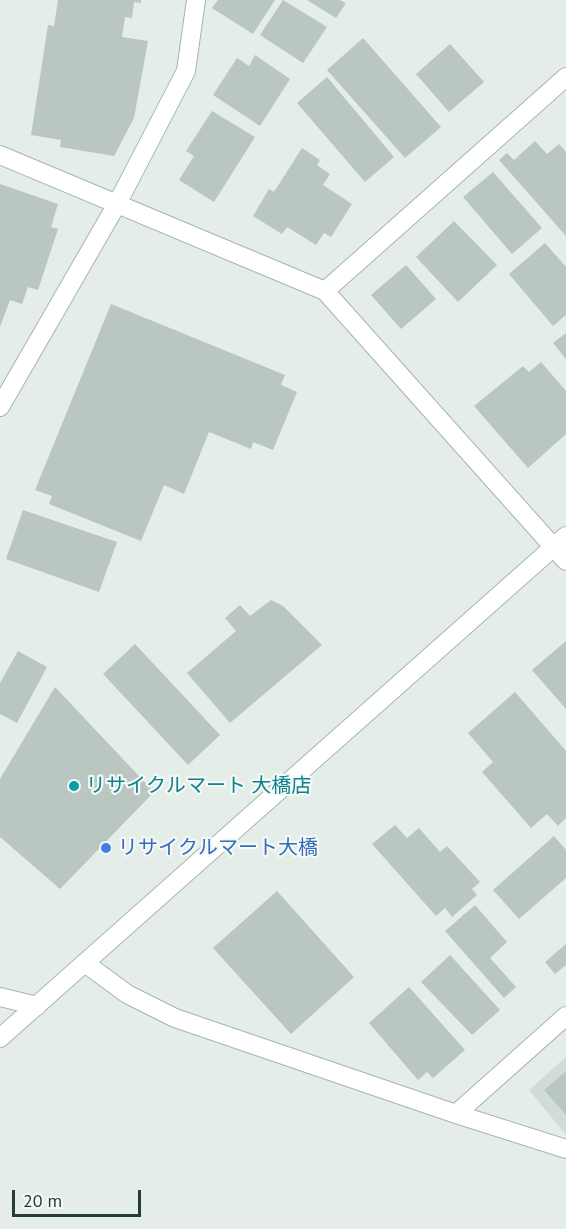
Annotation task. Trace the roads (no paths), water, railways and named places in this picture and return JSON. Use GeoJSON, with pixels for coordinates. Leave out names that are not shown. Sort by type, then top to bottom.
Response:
{"type":"FeatureCollection","features":[{"type":"Feature","properties":{"kind":"street"},"geometry":{"type":"LineString","coordinates":[[0,407],[117,204],[186,71],[195,0]]}},
{"type":"Feature","properties":{"kind":"street"},"geometry":{"type":"LineString","coordinates":[[325,291],[566,77]]}},
{"type":"Feature","properties":{"kind":"street"},"geometry":{"type":"LineString","coordinates":[[0,155],[325,291],[562,548],[0,1038]]}},
{"type":"Feature","properties":{"kind":"street"},"geometry":{"type":"LineString","coordinates":[[85,963],[127,994],[175,1018],[566,1149]]}},
{"type":"Feature","properties":{"kind":"street"},"geometry":{"type":"LineString","coordinates":[[0,997],[37,1006]]}},
{"type":"Feature","properties":{"kind":"street"},"geometry":{"type":"LineString","coordinates":[[456,1114],[566,1016]]}},
{"type":"Feature","properties":{"kind":"place","name":"リサイクルマート 大橋店"},"geometry":{"type":"Point","coordinates":[74,786]}},
{"type":"Feature","properties":{"kind":"place","name":"リサイクルマート大橋"},"geometry":{"type":"Point","coordinates":[106,848]}}]}
